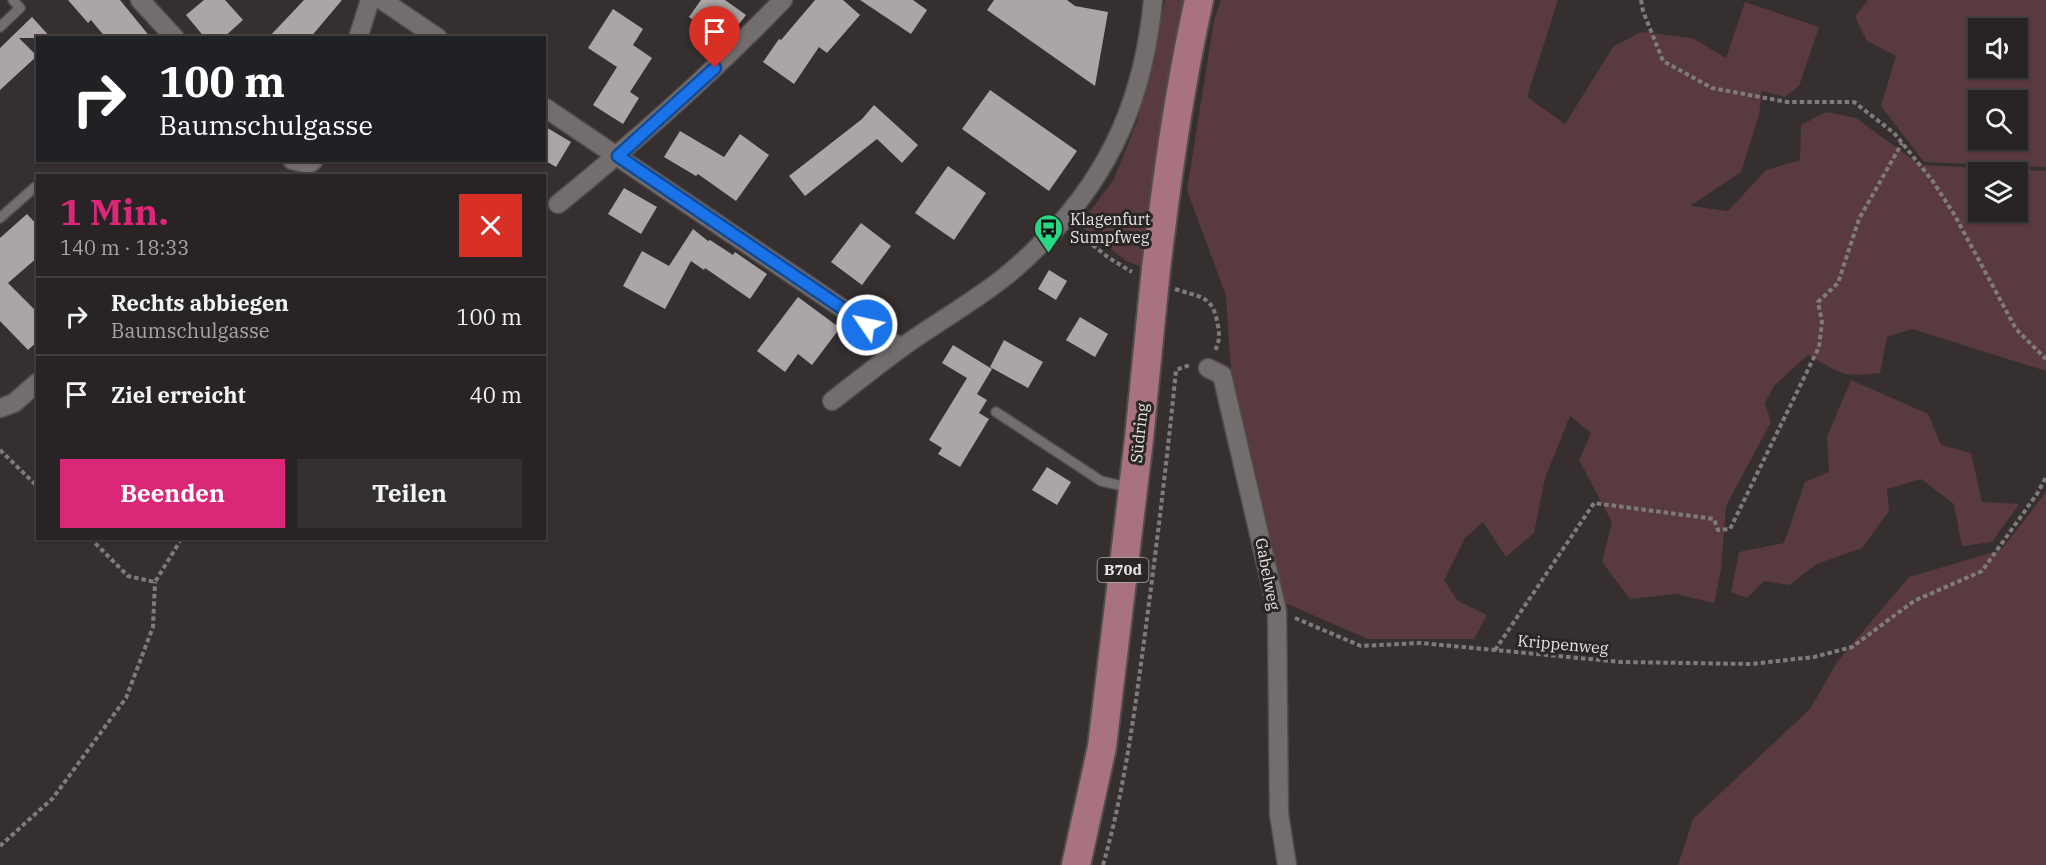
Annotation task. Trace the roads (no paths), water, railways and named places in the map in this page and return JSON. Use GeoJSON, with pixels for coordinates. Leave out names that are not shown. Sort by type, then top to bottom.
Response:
{"type":"FeatureCollection","features":[{"type":"Feature","properties":{"kind":"main road","name":"Südring"},"geometry":{"type":"LineString","coordinates":[[1076,865],[1102,747],[1133,488],[1152,298],[1170,158],[1199,0]]}},
{"type":"Feature","properties":{"kind":"street"},"geometry":{"type":"LineString","coordinates":[[140,0],[173,36]]}},
{"type":"Feature","properties":{"kind":"street"},"geometry":{"type":"LineString","coordinates":[[359,36],[370,0]]}},
{"type":"Feature","properties":{"kind":"street"},"geometry":{"type":"LineString","coordinates":[[381,0],[435,36]]}},
{"type":"Feature","properties":{"kind":"street"},"geometry":{"type":"LineString","coordinates":[[558,204],[618,156],[731,53],[783,0]]}},
{"type":"Feature","properties":{"kind":"street"},"geometry":{"type":"LineString","coordinates":[[832,401],[901,348],[1003,278],[1031,254],[1063,221],[1095,181],[1125,123],[1140,80],[1150,32],[1153,0]]}},
{"type":"Feature","properties":{"kind":"street"},"geometry":{"type":"LineString","coordinates":[[546,108],[901,348]]}},
{"type":"Feature","properties":{"kind":"street","name":"Gabelweg"},"geometry":{"type":"LineString","coordinates":[[1208,368],[1222,375],[1277,611],[1279,814],[1287,865]]}},
{"type":"Feature","properties":{"kind":"street"},"geometry":{"type":"LineString","coordinates":[[0,408],[14,403],[36,384]]}},
{"type":"Feature","properties":{"kind":"lane"},"geometry":{"type":"LineString","coordinates":[[0,27],[20,8],[13,0]]}},
{"type":"Feature","properties":{"kind":"lane"},"geometry":{"type":"LineString","coordinates":[[0,218],[36,187]]}},
{"type":"Feature","properties":{"kind":"lane"},"geometry":{"type":"LineString","coordinates":[[996,412],[1101,481],[1133,488]]}},
{"type":"Feature","properties":{"kind":"place","name":"Klagenfurt Sumpfweg"},"geometry":{"type":"Point","coordinates":[1049,254]}}]}
